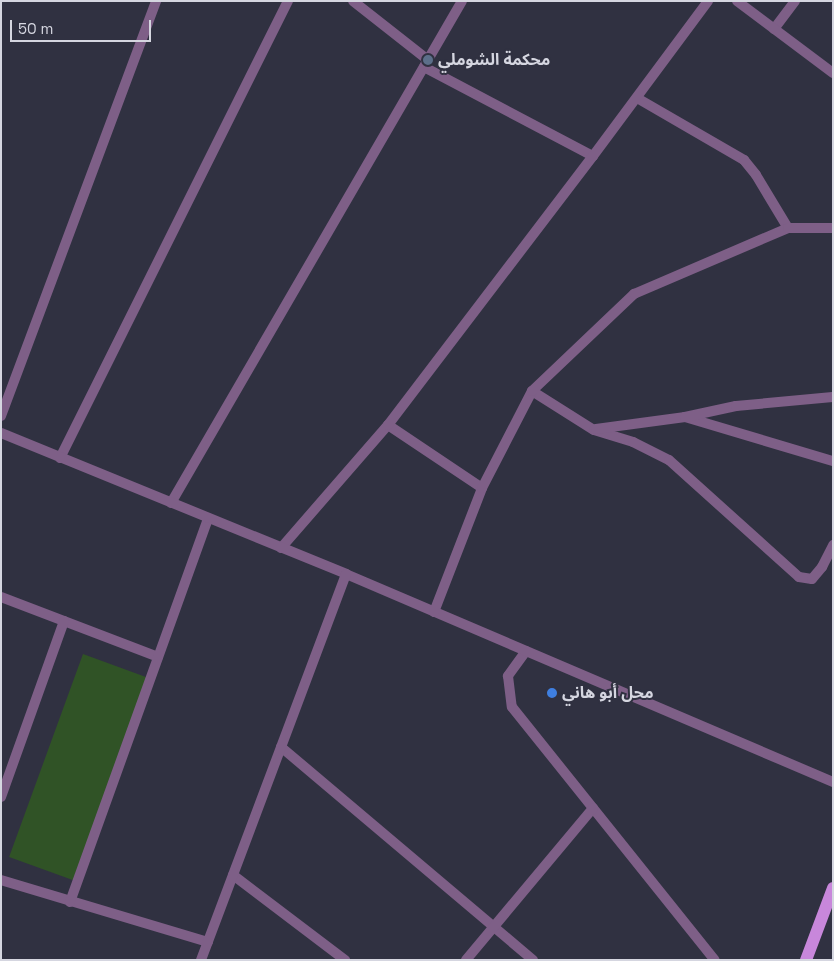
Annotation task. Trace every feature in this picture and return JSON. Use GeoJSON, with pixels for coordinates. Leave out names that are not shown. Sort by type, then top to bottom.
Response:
{"type":"FeatureCollection","features":[{"type":"Feature","properties":{"kind":"main road"},"geometry":{"type":"LineString","coordinates":[[806,960],[833,888]]}},
{"type":"Feature","properties":{"kind":"street"},"geometry":{"type":"LineString","coordinates":[[1,416],[156,1]]}},
{"type":"Feature","properties":{"kind":"street"},"geometry":{"type":"LineString","coordinates":[[60,458],[288,1]]}},
{"type":"Feature","properties":{"kind":"street"},"geometry":{"type":"LineString","coordinates":[[353,1],[426,63],[593,156]]}},
{"type":"Feature","properties":{"kind":"street"},"geometry":{"type":"LineString","coordinates":[[171,503],[462,1]]}},
{"type":"Feature","properties":{"kind":"street"},"geometry":{"type":"LineString","coordinates":[[281,548],[388,425],[593,156],[708,1]]}},
{"type":"Feature","properties":{"kind":"street"},"geometry":{"type":"LineString","coordinates":[[737,1],[833,73]]}},
{"type":"Feature","properties":{"kind":"street"},"geometry":{"type":"LineString","coordinates":[[774,29],[795,1]]}},
{"type":"Feature","properties":{"kind":"street"},"geometry":{"type":"LineString","coordinates":[[636,98],[744,160],[756,174],[788,228]]}},
{"type":"Feature","properties":{"kind":"street"},"geometry":{"type":"LineString","coordinates":[[434,612],[482,488],[532,391],[634,294],[788,228],[833,228]]}},
{"type":"Feature","properties":{"kind":"street"},"geometry":{"type":"LineString","coordinates":[[532,391],[594,430],[633,442],[669,460],[799,578],[812,579],[822,567],[833,545]]}},
{"type":"Feature","properties":{"kind":"street"},"geometry":{"type":"LineString","coordinates":[[594,430],[685,417],[736,406],[833,397]]}},
{"type":"Feature","properties":{"kind":"street"},"geometry":{"type":"LineString","coordinates":[[685,417],[833,461]]}},
{"type":"Feature","properties":{"kind":"street"},"geometry":{"type":"LineString","coordinates":[[388,425],[482,488]]}},
{"type":"Feature","properties":{"kind":"street"},"geometry":{"type":"LineString","coordinates":[[1,434],[346,574],[833,782]]}},
{"type":"Feature","properties":{"kind":"street"},"geometry":{"type":"LineString","coordinates":[[70,902],[208,518]]}},
{"type":"Feature","properties":{"kind":"street"},"geometry":{"type":"LineString","coordinates":[[202,960],[346,574]]}},
{"type":"Feature","properties":{"kind":"street"},"geometry":{"type":"LineString","coordinates":[[1,597],[158,657]]}},
{"type":"Feature","properties":{"kind":"street"},"geometry":{"type":"LineString","coordinates":[[1,797],[64,621]]}},
{"type":"Feature","properties":{"kind":"street"},"geometry":{"type":"LineString","coordinates":[[526,651],[508,676],[512,706],[715,960]]}},
{"type":"Feature","properties":{"kind":"street"},"geometry":{"type":"LineString","coordinates":[[281,747],[533,960]]}},
{"type":"Feature","properties":{"kind":"street"},"geometry":{"type":"LineString","coordinates":[[466,960],[593,808]]}},
{"type":"Feature","properties":{"kind":"street"},"geometry":{"type":"LineString","coordinates":[[233,875],[345,960]]}},
{"type":"Feature","properties":{"kind":"street"},"geometry":{"type":"LineString","coordinates":[[1,880],[208,942]]}},
{"type":"Feature","properties":{"kind":"green space"},"geometry":{"type":"Polygon","coordinates":[[[83,654],[151,679],[77,882],[9,857],[83,654]]]}},
{"type":"Feature","properties":{"kind":"place","name":"محكمة الشوملي"},"geometry":{"type":"Point","coordinates":[428,60]}},
{"type":"Feature","properties":{"kind":"place","name":"محل أبو هاني"},"geometry":{"type":"Point","coordinates":[552,693]}}]}
